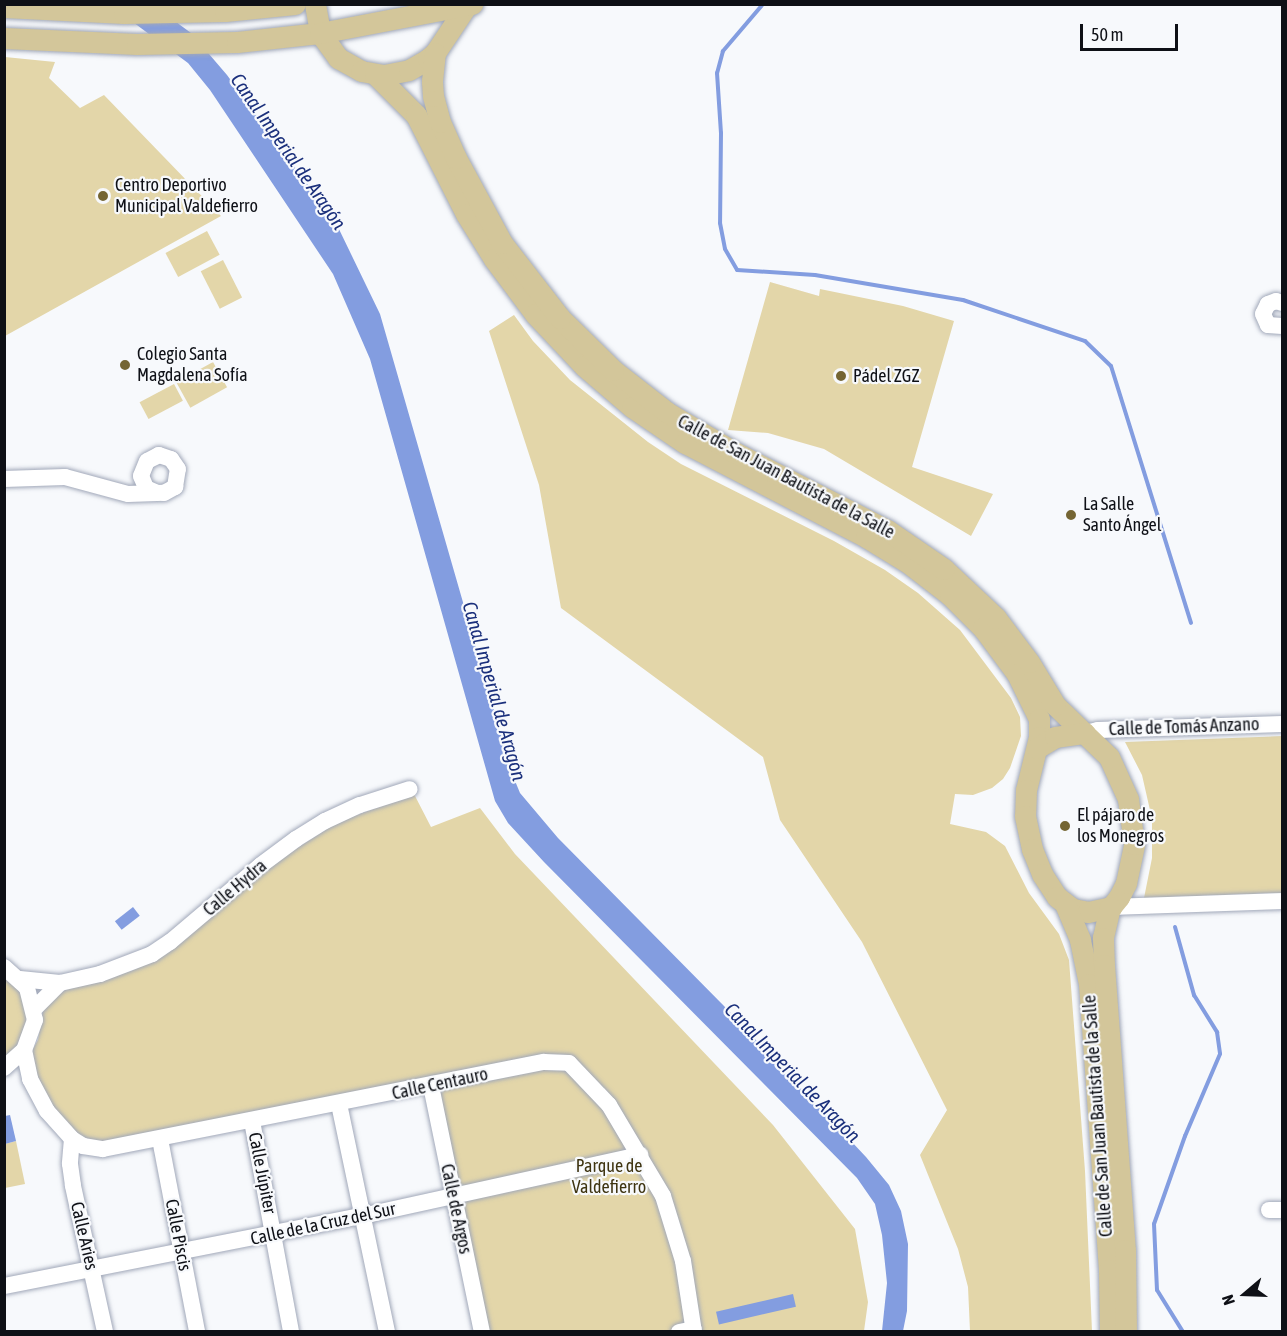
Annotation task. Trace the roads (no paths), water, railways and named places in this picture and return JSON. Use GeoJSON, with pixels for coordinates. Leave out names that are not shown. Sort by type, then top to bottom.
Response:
{"type":"FeatureCollection","features":[{"type":"Feature","properties":{"kind":"main road"},"geometry":{"type":"LineString","coordinates":[[4,7],[124,14],[295,4]]}},
{"type":"Feature","properties":{"kind":"main road"},"geometry":{"type":"LineString","coordinates":[[315,4],[320,33],[338,58],[375,74],[409,70],[436,50],[470,5]]}},
{"type":"Feature","properties":{"kind":"main road"},"geometry":{"type":"LineString","coordinates":[[4,38],[82,43],[237,42],[320,33],[441,7],[470,5]]}},
{"type":"Feature","properties":{"kind":"main road","name":"Calle de San Juan Bautista de la Salle"},"geometry":{"type":"LineString","coordinates":[[441,7],[432,81],[433,96],[440,122],[456,158],[502,243],[560,318],[613,370],[668,413],[734,452],[887,530],[944,569],[996,618],[1020,648],[1055,705],[1100,745],[1118,773],[1132,814],[1134,844],[1131,865],[1123,890],[1110,907],[1103,938],[1125,1250],[1126,1332]]}},
{"type":"Feature","properties":{"kind":"main road","name":"Calle de San Juan Bautista de la Salle"},"geometry":{"type":"LineString","coordinates":[[375,74],[416,115],[466,214],[494,259],[534,314],[561,344],[616,394],[666,431],[730,469],[866,537],[907,562],[944,590],[993,640],[1025,687],[1039,719],[1037,748],[1026,790],[1026,827],[1042,874],[1065,904],[1080,940],[1089,984],[1109,1270],[1110,1332]]}},
{"type":"Feature","properties":{"kind":"main road"},"geometry":{"type":"LineString","coordinates":[[1037,748],[1055,737],[1085,733]]}},
{"type":"Feature","properties":{"kind":"main road"},"geometry":{"type":"LineString","coordinates":[[1065,904],[1088,912],[1110,907]]}},
{"type":"Feature","properties":{"kind":"street"},"geometry":{"type":"LineString","coordinates":[[1282,303],[1276,301],[1268,304],[1263,314],[1268,325],[1277,328],[1282,326]]}},
{"type":"Feature","properties":{"kind":"street"},"geometry":{"type":"LineString","coordinates":[[4,479],[65,477],[118,492],[136,495],[170,491],[175,487],[179,476],[176,464],[171,459],[159,455],[147,461],[142,470],[118,492]]}},
{"type":"Feature","properties":{"kind":"street"},"geometry":{"type":"LineString","coordinates":[[142,470],[143,482],[151,491],[157,493]]}},
{"type":"Feature","properties":{"kind":"street","name":"Calle de Tomás Anzano"},"geometry":{"type":"LineString","coordinates":[[1085,733],[1098,730],[1282,724]]}},
{"type":"Feature","properties":{"kind":"street","name":"Calle Hydra"},"geometry":{"type":"LineString","coordinates":[[20,979],[60,983],[100,974],[152,954],[170,942],[261,865],[296,839],[325,821],[360,805],[410,789]]}},
{"type":"Feature","properties":{"kind":"street"},"geometry":{"type":"LineString","coordinates":[[1110,907],[1282,901]]}},
{"type":"Feature","properties":{"kind":"street"},"geometry":{"type":"LineString","coordinates":[[4,967],[20,979],[32,998],[34,1009],[33,1030],[24,1050],[4,1068]]}},
{"type":"Feature","properties":{"kind":"street"},"geometry":{"type":"LineString","coordinates":[[34,1009],[60,983]]}},
{"type":"Feature","properties":{"kind":"street","name":"Calle Centauro"},"geometry":{"type":"LineString","coordinates":[[24,1050],[27,1072],[47,1111],[72,1139],[83,1146],[104,1149],[544,1062],[569,1063],[609,1106],[640,1155],[668,1211],[683,1261],[689,1331]]}},
{"type":"Feature","properties":{"kind":"street","name":"Calle Centauro"},"geometry":{"type":"LineString","coordinates":[[4,1074],[16,1078],[36,1093]]}},
{"type":"Feature","properties":{"kind":"street","name":"Calle de Argos"},"geometry":{"type":"LineString","coordinates":[[431,1086],[482,1332]]}},
{"type":"Feature","properties":{"kind":"street"},"geometry":{"type":"LineString","coordinates":[[339,1104],[387,1332]]}},
{"type":"Feature","properties":{"kind":"street","name":"Calle Júpiter"},"geometry":{"type":"LineString","coordinates":[[252,1121],[291,1332]]}},
{"type":"Feature","properties":{"kind":"street","name":"Calle Aries"},"geometry":{"type":"LineString","coordinates":[[72,1139],[69,1164],[105,1332]]}},
{"type":"Feature","properties":{"kind":"street","name":"Calle Piscis"},"geometry":{"type":"LineString","coordinates":[[160,1139],[197,1332]]}},
{"type":"Feature","properties":{"kind":"street","name":"Calle de la Cruz del Sur"},"geometry":{"type":"LineString","coordinates":[[4,1286],[362,1216],[640,1155]]}},
{"type":"Feature","properties":{"kind":"water","name":"Canal Imperial de Aragón"},"geometry":{"type":"Polygon","coordinates":[[[110,5],[153,5],[191,33],[227,75],[336,223],[380,314],[513,776],[520,793],[558,838],[725,1007],[866,1157],[889,1185],[901,1211],[908,1244],[907,1311],[903,1331],[882,1331],[887,1283],[882,1235],[875,1204],[857,1178],[508,823],[495,801],[370,359],[333,274],[210,90],[188,63],[110,5]]]}},
{"type":"Feature","properties":{"kind":"water"},"geometry":{"type":"Polygon","coordinates":[[[133,907],[140,916],[122,930],[115,921],[133,907]]]}},
{"type":"Feature","properties":{"kind":"water"},"geometry":{"type":"Polygon","coordinates":[[[10,1115],[16,1141],[5,1144],[5,1116],[10,1115]]]}},
{"type":"Feature","properties":{"kind":"water"},"geometry":{"type":"Polygon","coordinates":[[[793,1294],[796,1307],[719,1324],[716,1312],[793,1294]]]}},
{"type":"Feature","properties":{"kind":"waterway"},"geometry":{"type":"LineString","coordinates":[[763,4],[723,51],[717,73],[721,133],[720,223],[725,249],[737,270],[815,275],[963,300],[1085,341],[1111,366],[1191,623]]}},
{"type":"Feature","properties":{"kind":"waterway"},"geometry":{"type":"LineString","coordinates":[[1175,927],[1194,995],[1217,1032],[1220,1054],[1185,1136],[1154,1224],[1157,1290],[1183,1332]]}},
{"type":"Feature","properties":{"kind":"place","name":"Centro Deportivo Municipal Valdefierro"},"geometry":{"type":"Point","coordinates":[103,196]}},
{"type":"Feature","properties":{"kind":"place","name":"Colegio Santa Magdalena Sofía"},"geometry":{"type":"Point","coordinates":[125,365]}},
{"type":"Feature","properties":{"kind":"place","name":"Pádel ZGZ"},"geometry":{"type":"Point","coordinates":[841,376]}},
{"type":"Feature","properties":{"kind":"place","name":"La Salle Santo Ángel"},"geometry":{"type":"Point","coordinates":[1071,515]}},
{"type":"Feature","properties":{"kind":"place","name":"El pájaro de los Monegros"},"geometry":{"type":"Point","coordinates":[1065,826]}},
{"type":"Feature","properties":{"kind":"park label","name":"Parque de Valdefierro"},"geometry":{"type":"Point","coordinates":[609,1177]}}]}
